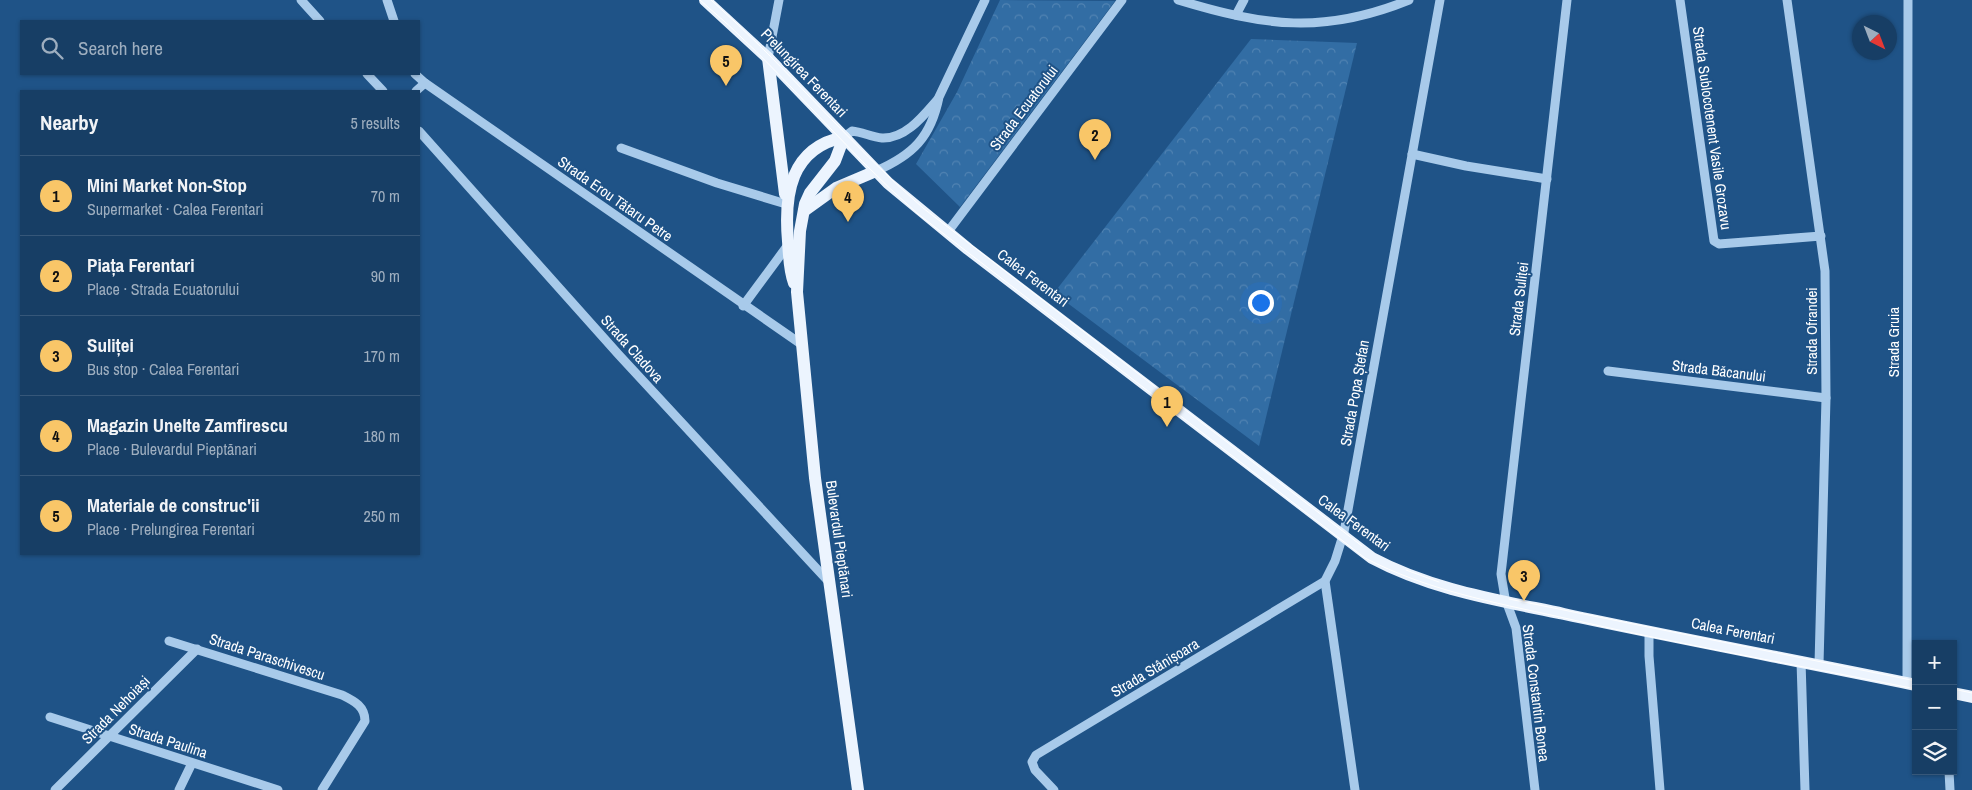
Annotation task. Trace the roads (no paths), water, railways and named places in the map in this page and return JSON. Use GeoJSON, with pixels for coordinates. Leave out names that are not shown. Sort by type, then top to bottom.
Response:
{"type":"FeatureCollection","features":[{"type":"Feature","properties":{"kind":"main road","name":"Prelungirea Ferentari"},"geometry":{"type":"LineString","coordinates":[[706,0],[768,58],[876,171]]}},
{"type":"Feature","properties":{"kind":"main road"},"geometry":{"type":"LineString","coordinates":[[768,58],[786,204]]}},
{"type":"Feature","properties":{"kind":"main road","name":"Bulevardul Pieptănari"},"geometry":{"type":"LineString","coordinates":[[797,292],[792,277],[788,245],[786,204],[793,177],[805,158],[819,148],[844,137]]}},
{"type":"Feature","properties":{"kind":"main road","name":"Bulevardul Pieptănari"},"geometry":{"type":"LineString","coordinates":[[844,137],[835,161],[808,197],[799,243],[797,292],[815,478],[858,790]]}},
{"type":"Feature","properties":{"kind":"main road"},"geometry":{"type":"LineString","coordinates":[[804,211],[836,188],[876,171]]}},
{"type":"Feature","properties":{"kind":"main road","name":"Calea Ferentari"},"geometry":{"type":"LineString","coordinates":[[876,171],[948,233],[1372,558],[1419,580],[1458,592],[1911,684]]}},
{"type":"Feature","properties":{"kind":"main road"},"geometry":{"type":"LineString","coordinates":[[1957,694],[1972,697]]}},
{"type":"Feature","properties":{"kind":"street"},"geometry":{"type":"LineString","coordinates":[[301,0],[319,20]]}},
{"type":"Feature","properties":{"kind":"street"},"geometry":{"type":"LineString","coordinates":[[387,0],[394,20]]}},
{"type":"Feature","properties":{"kind":"street"},"geometry":{"type":"LineString","coordinates":[[768,58],[779,0]]}},
{"type":"Feature","properties":{"kind":"street"},"geometry":{"type":"LineString","coordinates":[[876,171],[896,162],[915,148],[929,129],[940,96],[985,0]]}},
{"type":"Feature","properties":{"kind":"street","name":"Strada Ecuatorului"},"geometry":{"type":"LineString","coordinates":[[948,233],[1122,0]]}},
{"type":"Feature","properties":{"kind":"street"},"geometry":{"type":"LineString","coordinates":[[1180,0],[1263,21],[1295,24],[1332,23],[1361,17],[1409,0]]}},
{"type":"Feature","properties":{"kind":"street"},"geometry":{"type":"LineString","coordinates":[[1236,15],[1244,0]]}},
{"type":"Feature","properties":{"kind":"street","name":"Strada Popa Ștefan"},"geometry":{"type":"LineString","coordinates":[[1325,581],[1335,561],[1343,537],[1440,0]]}},
{"type":"Feature","properties":{"kind":"street","name":"Strada Suliței"},"geometry":{"type":"LineString","coordinates":[[1506,602],[1501,574],[1567,0]]}},
{"type":"Feature","properties":{"kind":"street","name":"Strada Sublocotenent Vasile Grozavu"},"geometry":{"type":"LineString","coordinates":[[1680,0],[1714,241],[1719,244],[1821,236]]}},
{"type":"Feature","properties":{"kind":"street","name":"Strada Ofrandei"},"geometry":{"type":"LineString","coordinates":[[1787,0],[1821,236],[1826,315],[1826,398],[1819,664]]}},
{"type":"Feature","properties":{"kind":"street","name":"Strada Gruia"},"geometry":{"type":"LineString","coordinates":[[1908,0],[1911,684]]}},
{"type":"Feature","properties":{"kind":"street"},"geometry":{"type":"LineString","coordinates":[[368,75],[382,90]]}},
{"type":"Feature","properties":{"kind":"street","name":"Strada Erou Tătaru Petre"},"geometry":{"type":"LineString","coordinates":[[416,75],[426,84],[801,344]]}},
{"type":"Feature","properties":{"kind":"street"},"geometry":{"type":"LineString","coordinates":[[417,90],[426,84]]}},
{"type":"Feature","properties":{"kind":"street"},"geometry":{"type":"LineString","coordinates":[[844,137],[852,131],[882,138],[899,135],[917,122],[940,96]]}},
{"type":"Feature","properties":{"kind":"street","name":"Strada Cladova"},"geometry":{"type":"LineString","coordinates":[[420,132],[619,355],[828,582]]}},
{"type":"Feature","properties":{"kind":"street"},"geometry":{"type":"LineString","coordinates":[[622,148],[717,183],[786,204]]}},
{"type":"Feature","properties":{"kind":"street"},"geometry":{"type":"LineString","coordinates":[[1412,154],[1466,166],[1547,179]]}},
{"type":"Feature","properties":{"kind":"street"},"geometry":{"type":"LineString","coordinates":[[744,306],[788,245]]}},
{"type":"Feature","properties":{"kind":"street","name":"Strada Băcanului"},"geometry":{"type":"LineString","coordinates":[[1608,371],[1826,398]]}},
{"type":"Feature","properties":{"kind":"street"},"geometry":{"type":"LineString","coordinates":[[1325,581],[1355,790]]}},
{"type":"Feature","properties":{"kind":"street","name":"Strada Stânișoara"},"geometry":{"type":"LineString","coordinates":[[1054,790],[1035,770],[1032,762],[1036,755],[1325,581]]}},
{"type":"Feature","properties":{"kind":"street","name":"Strada Constantin Bonea"},"geometry":{"type":"LineString","coordinates":[[1506,602],[1516,628],[1535,790]]}},
{"type":"Feature","properties":{"kind":"street"},"geometry":{"type":"LineString","coordinates":[[1649,632],[1648,656],[1660,790]]}},
{"type":"Feature","properties":{"kind":"street","name":"Strada Paraschivescu"},"geometry":{"type":"LineString","coordinates":[[169,641],[342,695],[356,702],[365,712],[365,721],[322,790]]}},
{"type":"Feature","properties":{"kind":"street","name":"Strada Nehoiași"},"geometry":{"type":"LineString","coordinates":[[55,790],[197,649]]}},
{"type":"Feature","properties":{"kind":"street"},"geometry":{"type":"LineString","coordinates":[[1801,661],[1805,790]]}},
{"type":"Feature","properties":{"kind":"street","name":"Strada Paulina"},"geometry":{"type":"LineString","coordinates":[[50,717],[278,790]]}},
{"type":"Feature","properties":{"kind":"street"},"geometry":{"type":"LineString","coordinates":[[179,790],[192,763]]}},
{"type":"Feature","properties":{"kind":"street"},"geometry":{"type":"LineString","coordinates":[[1949,775],[1950,790]]}},
{"type":"Feature","properties":{"kind":"tram line"},"geometry":{"type":"LineString","coordinates":[[700,0],[756,51],[862,161],[918,214],[1365,558],[1412,579],[1485,600],[1649,636],[1912,688]]}},
{"type":"Feature","properties":{"kind":"tram line"},"geometry":{"type":"LineString","coordinates":[[711,0],[739,25],[895,183],[923,208],[1362,546]]}},
{"type":"Feature","properties":{"kind":"tram line"},"geometry":{"type":"LineString","coordinates":[[1406,570],[1439,582]]}},
{"type":"Feature","properties":{"kind":"tram line"},"geometry":{"type":"LineString","coordinates":[[1509,599],[1912,680]]}},
{"type":"Feature","properties":{"kind":"tram line"},"geometry":{"type":"LineString","coordinates":[[1957,690],[1972,693]]}},
{"type":"Feature","properties":{"kind":"place","name":"Materiale de construc'ii"},"geometry":{"type":"Point","coordinates":[726,86]}},
{"type":"Feature","properties":{"kind":"place","name":"Piața Ferentari"},"geometry":{"type":"Point","coordinates":[1095,160]}},
{"type":"Feature","properties":{"kind":"place","name":"Magazin Unelte Zamfirescu"},"geometry":{"type":"Point","coordinates":[848,222]}},
{"type":"Feature","properties":{"kind":"place","name":"Mini Market Non-Stop"},"geometry":{"type":"Point","coordinates":[1167,427]}},
{"type":"Feature","properties":{"kind":"place","name":"Suliței"},"geometry":{"type":"Point","coordinates":[1524,601]}}]}
